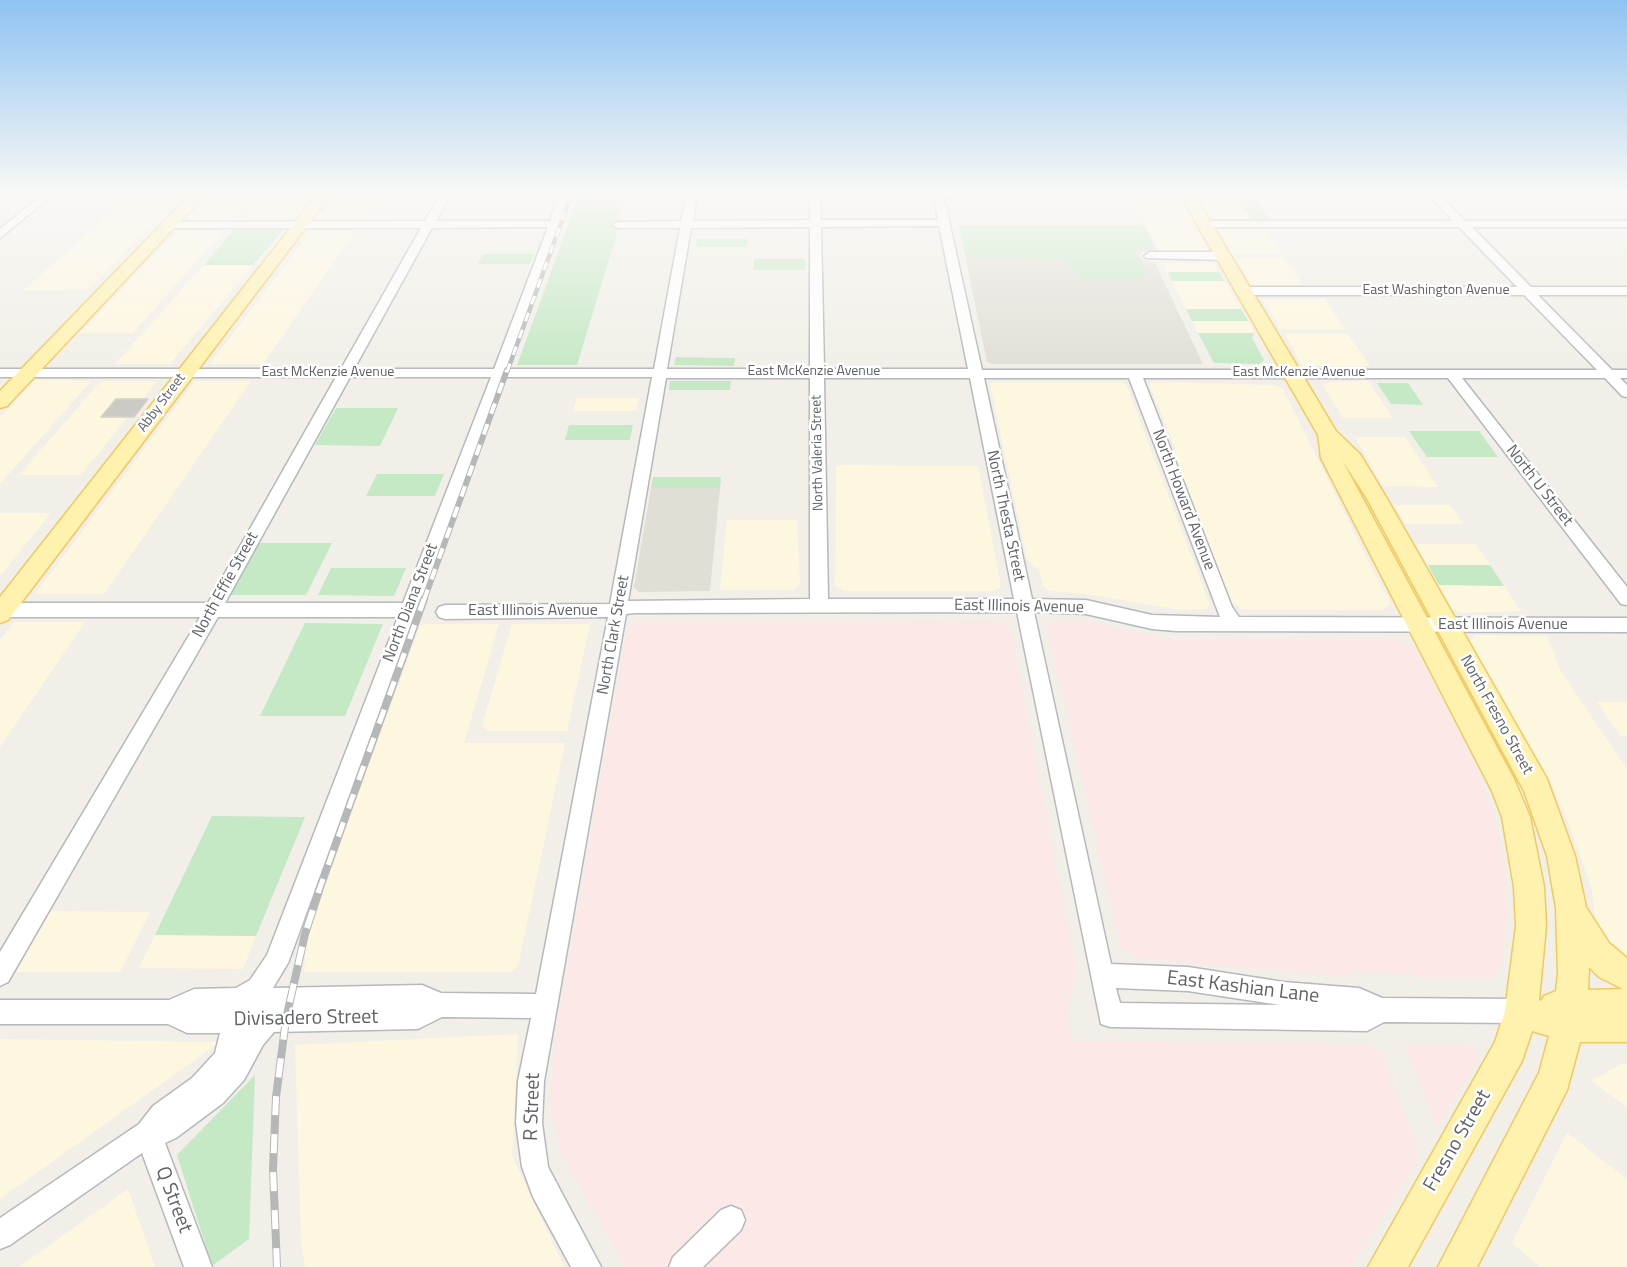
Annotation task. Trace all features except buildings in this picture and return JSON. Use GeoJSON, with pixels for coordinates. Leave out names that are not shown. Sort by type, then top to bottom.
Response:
{"type":"FeatureCollection","features":[{"type":"Feature","properties":{"kind":"main road"},"geometry":{"type":"LineString","coordinates":[[0,402],[143,252]]}},
{"type":"Feature","properties":{"kind":"main road","name":"Abby Street"},"geometry":{"type":"LineString","coordinates":[[1,611],[279,252]]}},
{"type":"Feature","properties":{"kind":"main road","name":"North Fresno Street"},"geometry":{"type":"LineString","coordinates":[[1222,252],[1328,435],[1353,459],[1537,788],[1561,856],[1571,908],[1574,974],[1570,1016]]}},
{"type":"Feature","properties":{"kind":"main road","name":"North Fresno Street"},"geometry":{"type":"LineString","coordinates":[[1328,435],[1331,458],[1492,765],[1516,817],[1526,868],[1531,926],[1521,1011]]}},
{"type":"Feature","properties":{"kind":"main road"},"geometry":{"type":"LineString","coordinates":[[1571,908],[1593,948],[1610,966],[1627,975]]}},
{"type":"Feature","properties":{"kind":"main road"},"geometry":{"type":"LineString","coordinates":[[1570,1016],[1627,1005]]}},
{"type":"Feature","properties":{"kind":"main road"},"geometry":{"type":"LineString","coordinates":[[1521,1011],[1570,1016],[1627,1026]]}},
{"type":"Feature","properties":{"kind":"main road","name":"Fresno Street"},"geometry":{"type":"LineString","coordinates":[[1387,1267],[1510,1049],[1521,1011]]}},
{"type":"Feature","properties":{"kind":"main road"},"geometry":{"type":"LineString","coordinates":[[1457,1267],[1556,1078],[1570,1016]]}},
{"type":"Feature","properties":{"kind":"street","name":"North Effie Street"},"geometry":{"type":"LineString","coordinates":[[0,974],[213,610],[412,252]]}},
{"type":"Feature","properties":{"kind":"street","name":"North Diana Street"},"geometry":{"type":"LineString","coordinates":[[233,1011],[258,988],[276,963],[544,252]]}},
{"type":"Feature","properties":{"kind":"street","name":"North Clark Street"},"geometry":{"type":"LineString","coordinates":[[545,1006],[575,851],[681,252]]}},
{"type":"Feature","properties":{"kind":"street","name":"North Valeria Street"},"geometry":{"type":"LineString","coordinates":[[816,252],[819,605]]}},
{"type":"Feature","properties":{"kind":"street","name":"North Thesta Street"},"geometry":{"type":"LineString","coordinates":[[950,252],[1110,1015]]}},
{"type":"Feature","properties":{"kind":"street"},"geometry":{"type":"LineString","coordinates":[[1490,252],[1627,393]]}},
{"type":"Feature","properties":{"kind":"street"},"geometry":{"type":"LineString","coordinates":[[1150,256],[1224,256]]}},
{"type":"Feature","properties":{"kind":"street","name":"East Washington Avenue"},"geometry":{"type":"LineString","coordinates":[[1244,291],[1627,291]]}},
{"type":"Feature","properties":{"kind":"street","name":"East McKenzie Avenue"},"geometry":{"type":"LineString","coordinates":[[0,373],[1627,374]]}},
{"type":"Feature","properties":{"kind":"street","name":"North Howard Avenue"},"geometry":{"type":"LineString","coordinates":[[1134,373],[1224,609],[1235,625]]}},
{"type":"Feature","properties":{"kind":"street","name":"North U Street"},"geometry":{"type":"LineString","coordinates":[[1451,374],[1627,599]]}},
{"type":"Feature","properties":{"kind":"street","name":"East Illinois Avenue"},"geometry":{"type":"LineString","coordinates":[[445,612],[600,612],[635,606],[1024,605],[1086,607],[1152,622],[1176,624],[1627,625]]}},
{"type":"Feature","properties":{"kind":"street"},"geometry":{"type":"LineString","coordinates":[[1,611],[408,610]]}},
{"type":"Feature","properties":{"kind":"street","name":"East Kashian Lane"},"geometry":{"type":"LineString","coordinates":[[1103,976],[1188,979],[1284,994],[1359,1000],[1381,1010],[1521,1011]]}},
{"type":"Feature","properties":{"kind":"street","name":"Divisadero Street"},"geometry":{"type":"LineString","coordinates":[[0,1012],[170,1012],[187,1021],[233,1011],[422,997],[441,1005],[545,1006]]}},
{"type":"Feature","properties":{"kind":"street","name":"Divisadero Street"},"geometry":{"type":"LineString","coordinates":[[233,1011],[268,1020],[418,1017],[441,1005]]}},
{"type":"Feature","properties":{"kind":"street","name":"R Street"},"geometry":{"type":"LineString","coordinates":[[545,1006],[531,1082],[529,1123],[531,1146],[535,1167],[543,1187],[587,1267]]}},
{"type":"Feature","properties":{"kind":"street","name":"East Kashian Lane"},"geometry":{"type":"LineString","coordinates":[[1110,1015],[1367,1019],[1381,1010]]}},
{"type":"Feature","properties":{"kind":"street"},"geometry":{"type":"LineString","coordinates":[[0,1235],[148,1133],[162,1115],[201,1087],[224,1062],[232,1038],[233,1011]]}},
{"type":"Feature","properties":{"kind":"street"},"geometry":{"type":"LineString","coordinates":[[148,1133],[167,1129],[214,1094],[235,1071],[254,1035],[268,1020]]}},
{"type":"Feature","properties":{"kind":"street","name":"Q Street"},"geometry":{"type":"LineString","coordinates":[[148,1133],[198,1267]]}},
{"type":"Feature","properties":{"kind":"street"},"geometry":{"type":"LineString","coordinates":[[683,1267],[731,1220]]}},
{"type":"Feature","properties":{"kind":"shaded area"},"geometry":{"type":"Polygon","coordinates":[[[66,252],[125,252],[87,290],[23,291],[66,252]]]}},
{"type":"Feature","properties":{"kind":"shaded area"},"geometry":{"type":"Polygon","coordinates":[[[157,252],[204,252],[133,333],[80,333],[157,252]]]}},
{"type":"Feature","properties":{"kind":"shaded area"},"geometry":{"type":"Polygon","coordinates":[[[295,252],[341,252],[263,364],[210,364],[295,252]]]}},
{"type":"Feature","properties":{"kind":"shaded area"},"geometry":{"type":"Polygon","coordinates":[[[965,252],[1142,252],[1139,256],[1145,261],[1155,263],[1203,364],[992,364],[987,362],[965,252]]]}},
{"type":"Feature","properties":{"kind":"shaded area"},"geometry":{"type":"Polygon","coordinates":[[[1232,252],[1281,252],[1282,254],[1233,254],[1232,252]]]}},
{"type":"Feature","properties":{"kind":"shaded area"},"geometry":{"type":"Polygon","coordinates":[[[1236,258],[1285,258],[1302,285],[1251,285],[1236,258]]]}},
{"type":"Feature","properties":{"kind":"shaded area"},"geometry":{"type":"Polygon","coordinates":[[[1163,263],[1214,263],[1219,272],[1168,272],[1163,263]]]}},
{"type":"Feature","properties":{"kind":"shaded area"},"geometry":{"type":"Polygon","coordinates":[[[204,265],[253,265],[170,364],[115,364],[204,265]]]}},
{"type":"Feature","properties":{"kind":"shaded area"},"geometry":{"type":"Polygon","coordinates":[[[1172,281],[1224,281],[1241,309],[1186,309],[1172,281]]]}},
{"type":"Feature","properties":{"kind":"shaded area"},"geometry":{"type":"Polygon","coordinates":[[[1262,299],[1324,299],[1345,329],[1280,329],[1262,299]]]}},
{"type":"Feature","properties":{"kind":"shaded area"},"geometry":{"type":"Polygon","coordinates":[[[1192,321],[1248,321],[1254,333],[1198,333],[1192,321]]]}},
{"type":"Feature","properties":{"kind":"shaded area"},"geometry":{"type":"Polygon","coordinates":[[[1347,333],[1370,366],[1302,366],[1285,334],[1347,333]]]}},
{"type":"Feature","properties":{"kind":"shaded area"},"geometry":{"type":"Polygon","coordinates":[[[35,380],[91,381],[0,484],[0,417],[35,380]]]}},
{"type":"Feature","properties":{"kind":"shaded area"},"geometry":{"type":"Polygon","coordinates":[[[101,381],[157,381],[81,475],[19,475],[101,381]]]}},
{"type":"Feature","properties":{"kind":"shaded area"},"geometry":{"type":"Polygon","coordinates":[[[195,381],[251,381],[104,594],[35,594],[195,381]]]}},
{"type":"Feature","properties":{"kind":"shaded area"},"geometry":{"type":"Polygon","coordinates":[[[1368,381],[1393,418],[1343,418],[1323,386],[1329,382],[1368,381]]]}},
{"type":"Feature","properties":{"kind":"shaded area"},"geometry":{"type":"Polygon","coordinates":[[[994,382],[1121,382],[1126,384],[1210,605],[1204,610],[1174,609],[1087,594],[1050,591],[1043,586],[1039,570],[1027,559],[990,384],[994,382]]]}},
{"type":"Feature","properties":{"kind":"shaded area"},"geometry":{"type":"Polygon","coordinates":[[[1152,382],[1275,385],[1283,389],[1391,603],[1383,610],[1243,610],[1232,603],[1173,457],[1176,449],[1149,384],[1152,382]]]}},
{"type":"Feature","properties":{"kind":"shaded area"},"geometry":{"type":"Polygon","coordinates":[[[577,398],[639,398],[636,411],[573,411],[577,398]]]}},
{"type":"Feature","properties":{"kind":"shaded area"},"geometry":{"type":"Polygon","coordinates":[[[1355,437],[1405,437],[1438,487],[1383,486],[1355,437]]]}},
{"type":"Feature","properties":{"kind":"shaded area"},"geometry":{"type":"Polygon","coordinates":[[[836,465],[978,466],[1001,586],[995,591],[844,591],[835,585],[836,465]]]}},
{"type":"Feature","properties":{"kind":"shaded area"},"geometry":{"type":"Polygon","coordinates":[[[651,488],[720,488],[710,591],[639,592],[634,587],[651,488]]]}},
{"type":"Feature","properties":{"kind":"shaded area"},"geometry":{"type":"Polygon","coordinates":[[[1394,505],[1450,505],[1463,524],[1405,524],[1394,505]]]}},
{"type":"Feature","properties":{"kind":"shaded area"},"geometry":{"type":"Polygon","coordinates":[[[0,513],[51,513],[0,576],[0,513]]]}},
{"type":"Feature","properties":{"kind":"shaded area"},"geometry":{"type":"Polygon","coordinates":[[[727,520],[797,520],[800,584],[794,590],[720,590],[727,520]]]}},
{"type":"Feature","properties":{"kind":"shaded area"},"geometry":{"type":"Polygon","coordinates":[[[1416,544],[1476,544],[1490,565],[1428,565],[1416,544]]]}},
{"type":"Feature","properties":{"kind":"shaded area"},"geometry":{"type":"Polygon","coordinates":[[[1439,585],[1504,586],[1521,611],[1463,613],[1452,609],[1439,585]]]}},
{"type":"Feature","properties":{"kind":"shaded area"},"geometry":{"type":"Polygon","coordinates":[[[1055,620],[1081,620],[1172,640],[1394,640],[1414,647],[1471,755],[1496,822],[1506,871],[1507,919],[1501,970],[1490,978],[1424,978],[1409,973],[1354,972],[1343,976],[1137,958],[1121,947],[1047,627],[1055,620]]]}},
{"type":"Feature","properties":{"kind":"shaded area"},"geometry":{"type":"Polygon","coordinates":[[[1001,621],[1010,628],[1075,964],[1075,976],[1067,1007],[1072,1042],[1367,1043],[1381,1054],[1416,1145],[1417,1161],[1350,1267],[626,1267],[559,1150],[550,1104],[556,1031],[628,627],[636,622],[1001,621]]]}},
{"type":"Feature","properties":{"kind":"shaded area"},"geometry":{"type":"Polygon","coordinates":[[[14,622],[85,622],[0,747],[0,640],[14,622]]]}},
{"type":"Feature","properties":{"kind":"shaded area"},"geometry":{"type":"Polygon","coordinates":[[[424,624],[499,624],[464,743],[565,743],[518,966],[510,972],[304,972],[306,932],[420,626],[424,624]]]}},
{"type":"Feature","properties":{"kind":"shaded area"},"geometry":{"type":"Polygon","coordinates":[[[512,624],[590,624],[567,731],[488,731],[482,725],[512,624]]]}},
{"type":"Feature","properties":{"kind":"shaded area"},"geometry":{"type":"Polygon","coordinates":[[[1476,635],[1547,636],[1560,670],[1627,769],[1627,968],[1596,931],[1592,890],[1571,829],[1549,779],[1469,642],[1476,635]]]}},
{"type":"Feature","properties":{"kind":"shaded area"},"geometry":{"type":"Polygon","coordinates":[[[1597,702],[1627,702],[1627,736],[1620,736],[1597,702]]]}},
{"type":"Feature","properties":{"kind":"shaded area"},"geometry":{"type":"Polygon","coordinates":[[[51,911],[150,912],[120,972],[16,972],[51,911]]]}},
{"type":"Feature","properties":{"kind":"shaded area"},"geometry":{"type":"Polygon","coordinates":[[[155,935],[256,936],[243,969],[139,968],[155,935]]]}},
{"type":"Feature","properties":{"kind":"shaded area"},"geometry":{"type":"Polygon","coordinates":[[[518,1034],[512,1156],[564,1267],[305,1267],[301,1240],[295,1045],[518,1034]]]}},
{"type":"Feature","properties":{"kind":"shaded area"},"geometry":{"type":"Polygon","coordinates":[[[0,1039],[220,1042],[0,1199],[0,1039]]]}},
{"type":"Feature","properties":{"kind":"shaded area"},"geometry":{"type":"Polygon","coordinates":[[[1405,1044],[1467,1044],[1481,1055],[1437,1127],[1405,1044]]]}},
{"type":"Feature","properties":{"kind":"shaded area"},"geometry":{"type":"Polygon","coordinates":[[[1621,1064],[1627,1064],[1627,1107],[1591,1081],[1621,1064]]]}},
{"type":"Feature","properties":{"kind":"shaded area"},"geometry":{"type":"Polygon","coordinates":[[[1567,1133],[1627,1179],[1627,1267],[1540,1267],[1512,1243],[1567,1133]]]}},
{"type":"Feature","properties":{"kind":"shaded area"},"geometry":{"type":"Polygon","coordinates":[[[128,1189],[155,1267],[19,1267],[128,1189]]]}},
{"type":"Feature","properties":{"kind":"green space"},"geometry":{"type":"Polygon","coordinates":[[[215,252],[264,252],[253,265],[204,265],[215,252]]]}},
{"type":"Feature","properties":{"kind":"green space"},"geometry":{"type":"Polygon","coordinates":[[[558,252],[611,252],[577,365],[517,365],[558,252]]]}},
{"type":"Feature","properties":{"kind":"green space"},"geometry":{"type":"Polygon","coordinates":[[[965,252],[1135,252],[1134,255],[1142,262],[1148,273],[1138,279],[1086,279],[1074,273],[1071,265],[1058,259],[971,257],[965,252]]]}},
{"type":"Feature","properties":{"kind":"green space"},"geometry":{"type":"Polygon","coordinates":[[[483,254],[534,254],[530,264],[478,264],[483,254]]]}},
{"type":"Feature","properties":{"kind":"green space"},"geometry":{"type":"Polygon","coordinates":[[[754,259],[805,259],[805,270],[753,270],[754,259]]]}},
{"type":"Feature","properties":{"kind":"green space"},"geometry":{"type":"Polygon","coordinates":[[[1168,272],[1219,272],[1224,281],[1172,281],[1168,272]]]}},
{"type":"Feature","properties":{"kind":"green space"},"geometry":{"type":"Polygon","coordinates":[[[1186,309],[1241,309],[1248,321],[1192,321],[1186,309]]]}},
{"type":"Feature","properties":{"kind":"green space"},"geometry":{"type":"Polygon","coordinates":[[[1198,333],[1254,333],[1252,338],[1264,360],[1259,364],[1214,363],[1198,333]]]}},
{"type":"Feature","properties":{"kind":"green space"},"geometry":{"type":"Polygon","coordinates":[[[676,357],[735,358],[734,366],[674,365],[676,357]]]}},
{"type":"Feature","properties":{"kind":"green space"},"geometry":{"type":"Polygon","coordinates":[[[670,381],[731,381],[730,390],[669,390],[670,381]]]}},
{"type":"Feature","properties":{"kind":"green space"},"geometry":{"type":"Polygon","coordinates":[[[1377,383],[1408,383],[1423,405],[1391,404],[1377,383]]]}},
{"type":"Feature","properties":{"kind":"green space"},"geometry":{"type":"Polygon","coordinates":[[[336,408],[398,408],[380,446],[315,445],[336,408]]]}},
{"type":"Feature","properties":{"kind":"green space"},"geometry":{"type":"Polygon","coordinates":[[[569,425],[633,425],[630,440],[565,440],[569,425]]]}},
{"type":"Feature","properties":{"kind":"green space"},"geometry":{"type":"Polygon","coordinates":[[[1409,431],[1479,431],[1498,457],[1427,457],[1409,431]]]}},
{"type":"Feature","properties":{"kind":"green space"},"geometry":{"type":"Polygon","coordinates":[[[377,474],[444,474],[435,496],[366,496],[377,474]]]}},
{"type":"Feature","properties":{"kind":"green space"},"geometry":{"type":"Polygon","coordinates":[[[653,477],[721,477],[720,488],[651,488],[653,477]]]}},
{"type":"Feature","properties":{"kind":"green space"},"geometry":{"type":"Polygon","coordinates":[[[259,543],[332,543],[306,595],[230,595],[259,543]]]}},
{"type":"Feature","properties":{"kind":"green space"},"geometry":{"type":"Polygon","coordinates":[[[1428,565],[1490,565],[1504,586],[1439,585],[1428,565]]]}},
{"type":"Feature","properties":{"kind":"green space"},"geometry":{"type":"Polygon","coordinates":[[[331,568],[406,568],[394,596],[318,595],[331,568]]]}},
{"type":"Feature","properties":{"kind":"green space"},"geometry":{"type":"Polygon","coordinates":[[[305,623],[383,624],[345,716],[260,716],[305,623]]]}},
{"type":"Feature","properties":{"kind":"green space"},"geometry":{"type":"Polygon","coordinates":[[[212,816],[305,817],[256,936],[155,935],[212,816]]]}},
{"type":"Feature","properties":{"kind":"green space"},"geometry":{"type":"Polygon","coordinates":[[[255,1075],[249,1239],[212,1266],[177,1155],[255,1075]]]}},
{"type":"Feature","properties":{"kind":"railway"},"geometry":{"type":"LineString","coordinates":[[507,372],[551,252]]}},
{"type":"Feature","properties":{"kind":"railway"},"geometry":{"type":"LineString","coordinates":[[424,600],[507,370]]}},
{"type":"Feature","properties":{"kind":"railway"},"geometry":{"type":"LineString","coordinates":[[318,893],[424,599]]}},
{"type":"Feature","properties":{"kind":"railway"},"geometry":{"type":"LineString","coordinates":[[277,1267],[273,1169],[276,1097],[286,1019],[305,934],[319,891]]}}]}
